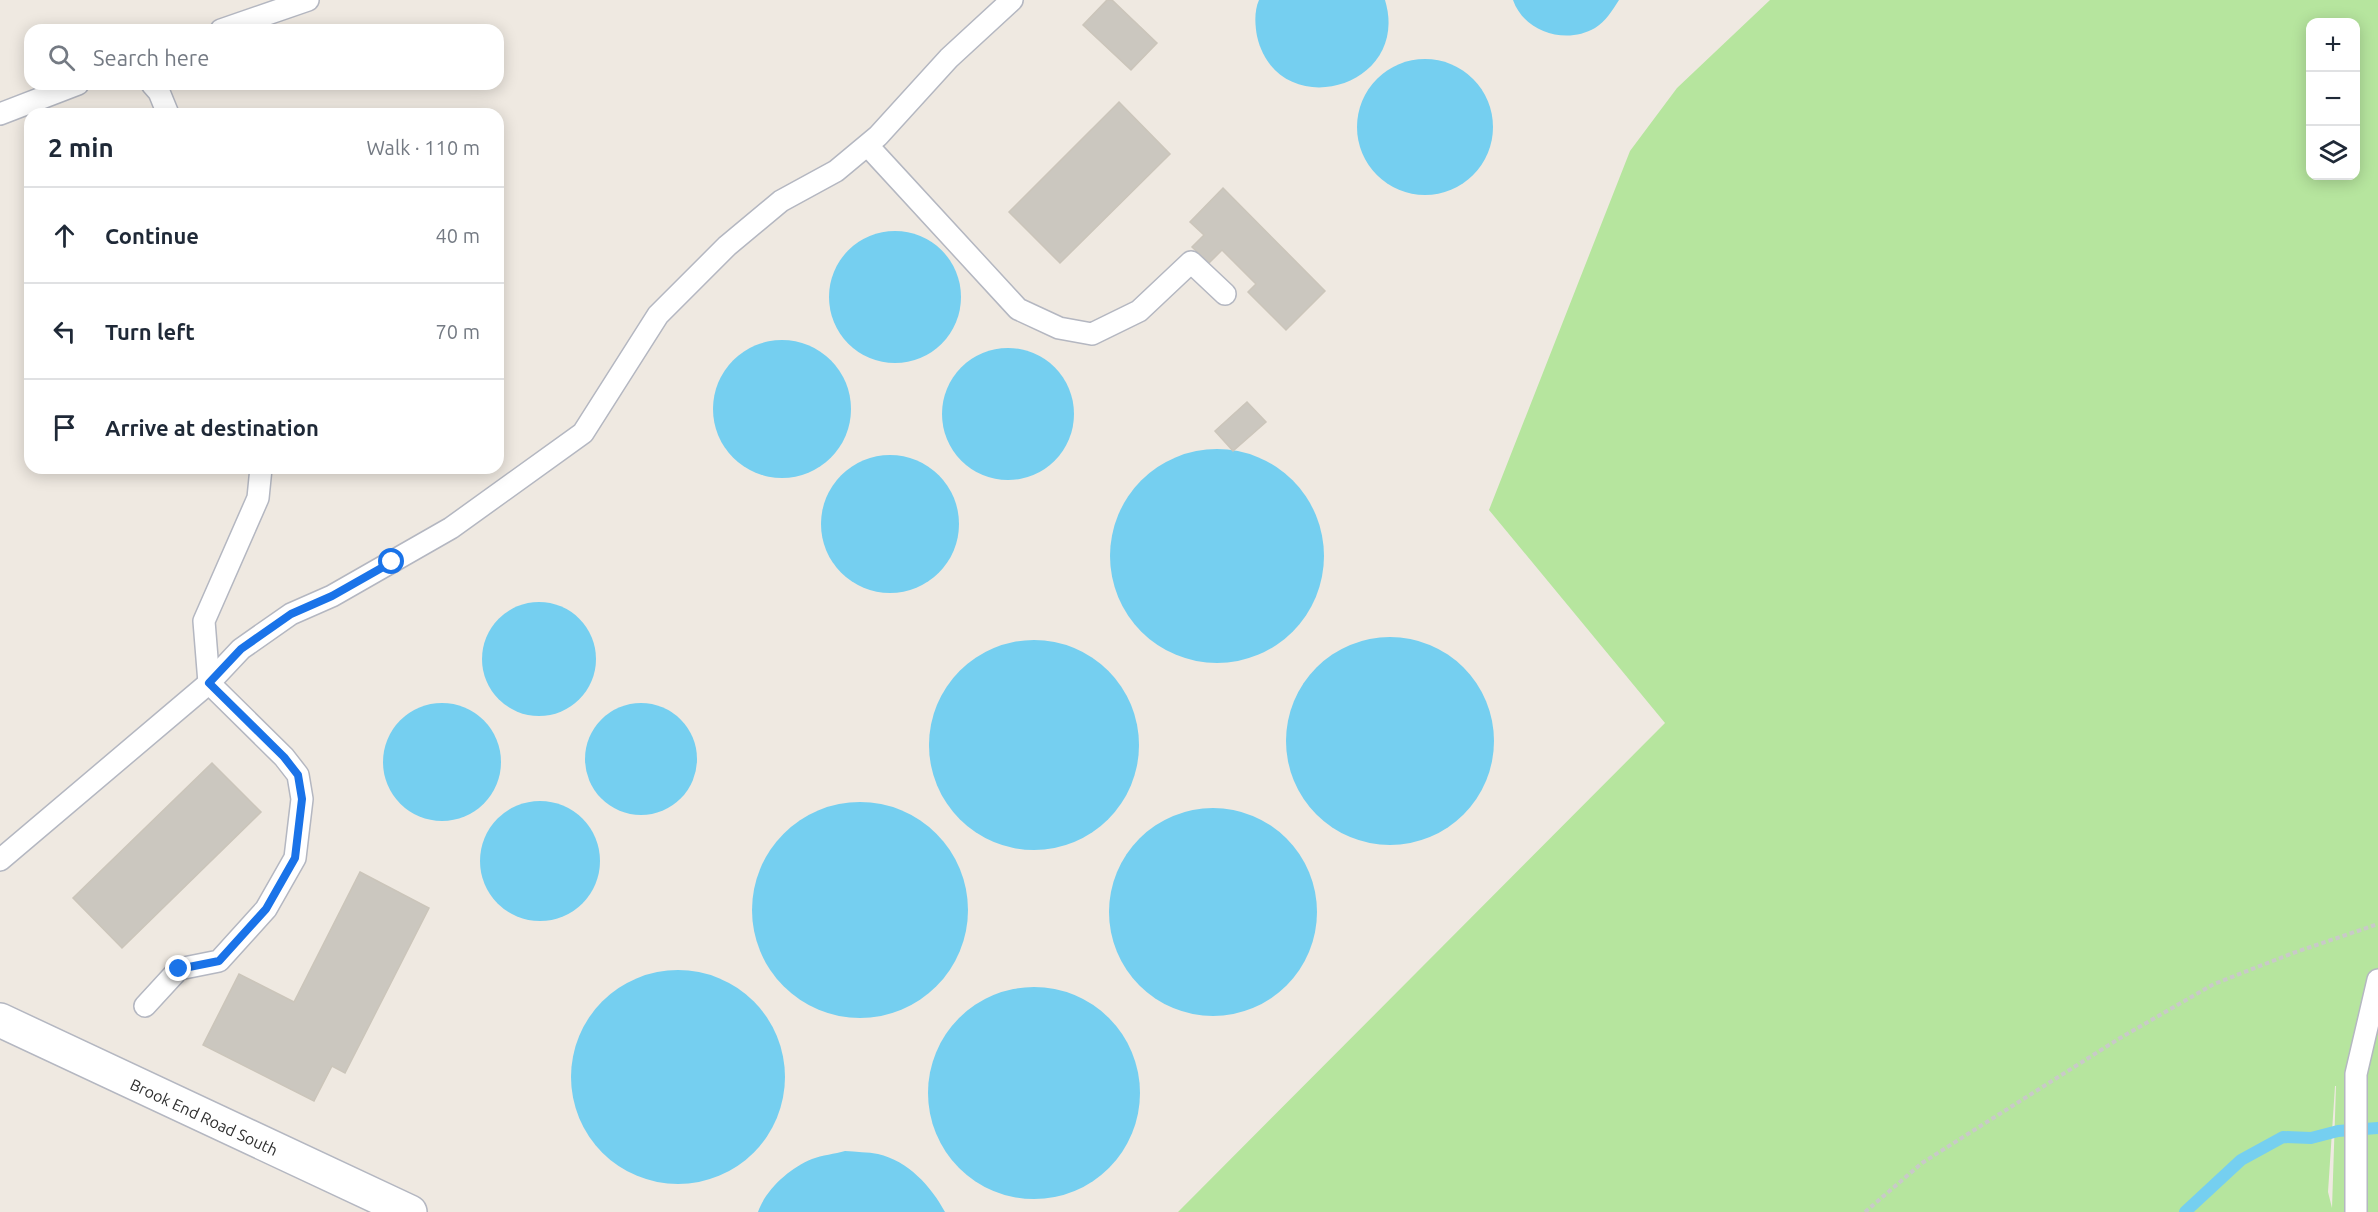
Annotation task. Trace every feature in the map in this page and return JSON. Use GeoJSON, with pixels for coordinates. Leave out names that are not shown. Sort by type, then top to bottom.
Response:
{"type":"FeatureCollection","features":[{"type":"Feature","properties":{"kind":"street","name":"Brook End Road South"},"geometry":{"type":"LineString","coordinates":[[0,1020],[410,1212]]}},
{"type":"Feature","properties":{"kind":"lane"},"geometry":{"type":"LineString","coordinates":[[238,24],[308,0]]}},
{"type":"Feature","properties":{"kind":"lane"},"geometry":{"type":"LineString","coordinates":[[0,860],[209,683],[241,649],[291,614],[332,596],[451,528],[583,433],[658,315],[727,246],[781,201],[836,171],[868,146],[999,5]]}},
{"type":"Feature","properties":{"kind":"lane"},"geometry":{"type":"LineString","coordinates":[[0,114],[62,90]]}},
{"type":"Feature","properties":{"kind":"lane"},"geometry":{"type":"LineString","coordinates":[[157,90],[166,108]]}},
{"type":"Feature","properties":{"kind":"lane"},"geometry":{"type":"LineString","coordinates":[[868,146],[1018,309],[1059,328],[1092,334],[1139,311],[1191,262],[1225,294]]}},
{"type":"Feature","properties":{"kind":"lane"},"geometry":{"type":"LineString","coordinates":[[144,1006],[179,969],[219,961],[266,909],[295,858],[302,799],[298,775],[284,757],[209,683],[204,621],[258,498],[260,474]]}},
{"type":"Feature","properties":{"kind":"lane"},"geometry":{"type":"LineString","coordinates":[[2356,1212],[2356,1074],[2378,980]]}},
{"type":"Feature","properties":{"kind":"path"},"geometry":{"type":"LineString","coordinates":[[1865,1212],[1922,1163],[2110,1044],[2214,984],[2293,953],[2378,924]]}},
{"type":"Feature","properties":{"kind":"green space"},"geometry":{"type":"Polygon","coordinates":[[[1770,0],[2378,0],[2378,1212],[1178,1212],[1665,723],[1489,510],[1630,151],[1677,88],[1770,0]],[[2336,1086],[2328,1192],[2332,1208],[2336,1086]]]}},
{"type":"Feature","properties":{"kind":"water"},"geometry":{"type":"Polygon","coordinates":[[[1259,0],[1385,0],[1388,31],[1379,56],[1362,74],[1339,85],[1313,87],[1289,80],[1269,64],[1256,32],[1255,23],[1259,0]]]}},
{"type":"Feature","properties":{"kind":"water"},"geometry":{"type":"Polygon","coordinates":[[[1513,0],[1619,0],[1608,16],[1595,28],[1584,33],[1559,35],[1536,27],[1526,20],[1518,11],[1513,0]]]}},
{"type":"Feature","properties":{"kind":"water"},"geometry":{"type":"Polygon","coordinates":[[[1425,59],[1451,64],[1463,70],[1473,79],[1482,89],[1488,101],[1493,127],[1488,153],[1482,165],[1473,175],[1463,184],[1451,190],[1425,195],[1399,190],[1387,184],[1377,175],[1368,165],[1362,153],[1357,127],[1362,101],[1368,89],[1377,79],[1387,70],[1399,64],[1425,59]]]}},
{"type":"Feature","properties":{"kind":"water"},"geometry":{"type":"Polygon","coordinates":[[[895,231],[920,236],[941,251],[956,272],[961,297],[956,322],[941,343],[920,358],[895,363],[870,358],[849,343],[834,322],[829,297],[834,272],[849,251],[870,236],[895,231]]]}},
{"type":"Feature","properties":{"kind":"water"},"geometry":{"type":"Polygon","coordinates":[[[782,340],[808,345],[831,360],[846,383],[851,409],[846,435],[831,458],[808,473],[782,478],[756,473],[733,458],[718,435],[713,409],[718,383],[733,360],[756,345],[782,340]]]}},
{"type":"Feature","properties":{"kind":"water"},"geometry":{"type":"Polygon","coordinates":[[[1008,348],[1033,353],[1055,367],[1069,389],[1074,414],[1069,439],[1055,461],[1033,475],[1008,480],[983,475],[961,461],[947,439],[942,414],[947,389],[961,367],[983,353],[1008,348]]]}},
{"type":"Feature","properties":{"kind":"water"},"geometry":{"type":"Polygon","coordinates":[[[1217,449],[1238,451],[1258,457],[1293,480],[1316,515],[1322,535],[1324,556],[1322,577],[1316,597],[1293,632],[1258,655],[1238,661],[1217,663],[1196,661],[1176,655],[1141,632],[1118,597],[1112,577],[1110,556],[1112,535],[1118,515],[1141,480],[1176,457],[1196,451],[1217,449]]]}},
{"type":"Feature","properties":{"kind":"water"},"geometry":{"type":"Polygon","coordinates":[[[890,455],[916,460],[939,475],[954,498],[959,524],[954,550],[939,573],[916,588],[890,593],[864,588],[841,573],[826,550],[821,524],[826,498],[841,475],[864,460],[890,455]]]}},
{"type":"Feature","properties":{"kind":"water"},"geometry":{"type":"Polygon","coordinates":[[[539,602],[561,606],[579,619],[592,637],[596,659],[592,681],[579,699],[561,712],[539,716],[517,712],[499,699],[486,681],[482,659],[486,637],[499,619],[517,606],[539,602]]]}},
{"type":"Feature","properties":{"kind":"water"},"geometry":{"type":"Polygon","coordinates":[[[1390,637],[1410,639],[1430,645],[1456,661],[1470,675],[1486,701],[1492,721],[1494,741],[1492,761],[1486,781],[1470,807],[1456,821],[1430,837],[1410,843],[1390,845],[1370,843],[1350,837],[1324,821],[1310,807],[1294,781],[1288,761],[1286,741],[1288,721],[1294,701],[1310,675],[1324,661],[1350,645],[1370,639],[1390,637]]]}},
{"type":"Feature","properties":{"kind":"water"},"geometry":{"type":"Polygon","coordinates":[[[1024,640],[1044,640],[1065,644],[1084,652],[1115,678],[1127,695],[1135,714],[1139,745],[1135,776],[1127,795],[1101,826],[1084,838],[1065,846],[1044,850],[1024,850],[1003,846],[984,838],[953,812],[941,795],[933,776],[929,755],[929,735],[933,714],[941,695],[967,664],[984,652],[1003,644],[1024,640]]]}},
{"type":"Feature","properties":{"kind":"water"},"geometry":{"type":"Polygon","coordinates":[[[442,703],[465,707],[484,720],[497,739],[501,762],[497,785],[484,804],[465,817],[442,821],[419,817],[400,804],[387,785],[383,762],[387,739],[400,720],[419,707],[442,703]]]}},
{"type":"Feature","properties":{"kind":"water"},"geometry":{"type":"Polygon","coordinates":[[[641,703],[663,707],[681,719],[693,737],[697,759],[693,781],[681,799],[663,811],[641,815],[619,811],[601,799],[589,781],[585,759],[589,737],[601,719],[619,707],[641,703]]]}},
{"type":"Feature","properties":{"kind":"water"},"geometry":{"type":"Polygon","coordinates":[[[540,801],[563,805],[583,818],[596,838],[600,861],[596,884],[583,904],[563,917],[540,921],[517,917],[497,904],[484,884],[480,861],[484,838],[497,818],[517,805],[540,801]]]}},
{"type":"Feature","properties":{"kind":"water"},"geometry":{"type":"Polygon","coordinates":[[[860,802],[881,804],[901,810],[920,820],[936,834],[950,850],[960,869],[966,889],[968,910],[966,931],[960,951],[950,970],[936,986],[920,1000],[901,1010],[881,1016],[860,1018],[839,1016],[819,1010],[800,1000],[784,986],[770,970],[760,951],[754,931],[752,910],[754,889],[760,869],[770,850],[784,834],[800,820],[819,810],[839,804],[860,802]]]}},
{"type":"Feature","properties":{"kind":"water"},"geometry":{"type":"Polygon","coordinates":[[[1203,808],[1223,808],[1243,812],[1262,820],[1287,838],[1300,854],[1309,872],[1317,902],[1313,942],[1309,952],[1300,970],[1287,986],[1271,999],[1243,1012],[1223,1016],[1203,1016],[1183,1012],[1164,1004],[1139,986],[1126,970],[1113,942],[1109,922],[1109,902],[1113,882],[1121,863],[1139,838],[1155,825],[1183,812],[1203,808]]]}},
{"type":"Feature","properties":{"kind":"water"},"geometry":{"type":"Polygon","coordinates":[[[678,970],[699,972],[719,978],[746,994],[761,1009],[777,1036],[783,1056],[785,1077],[783,1098],[777,1118],[761,1145],[746,1160],[719,1176],[699,1182],[678,1184],[657,1182],[637,1176],[610,1160],[595,1145],[579,1118],[573,1098],[571,1077],[573,1056],[579,1036],[595,1009],[610,994],[637,978],[657,972],[678,970]]]}},
{"type":"Feature","properties":{"kind":"water"},"geometry":{"type":"Polygon","coordinates":[[[1024,987],[1044,987],[1065,991],[1084,999],[1102,1011],[1116,1025],[1128,1043],[1136,1062],[1140,1093],[1136,1124],[1128,1143],[1116,1161],[1102,1175],[1084,1187],[1065,1195],[1044,1199],[1024,1199],[1003,1195],[984,1187],[966,1175],[952,1161],[940,1143],[932,1124],[928,1103],[928,1083],[932,1062],[940,1043],[952,1025],[966,1011],[984,999],[1003,991],[1024,987]]]}},
{"type":"Feature","properties":{"kind":"water"},"geometry":{"type":"Polygon","coordinates":[[[845,1151],[878,1154],[899,1162],[926,1184],[945,1212],[758,1212],[773,1187],[795,1168],[816,1158],[845,1151]]]}},
{"type":"Feature","properties":{"kind":"building"},"geometry":{"type":"Polygon","coordinates":[[[1107,0],[1112,0],[1157,43],[1131,70],[1083,25],[1107,0]]]}},
{"type":"Feature","properties":{"kind":"building"},"geometry":{"type":"Polygon","coordinates":[[[1119,102],[1170,154],[1060,263],[1009,212],[1119,102]]]}},
{"type":"Feature","properties":{"kind":"building"},"geometry":{"type":"Polygon","coordinates":[[[1223,188],[1325,291],[1286,330],[1248,292],[1256,284],[1222,250],[1209,263],[1192,247],[1204,235],[1190,222],[1223,188]]]}},
{"type":"Feature","properties":{"kind":"building"},"geometry":{"type":"Polygon","coordinates":[[[1247,402],[1266,422],[1233,451],[1215,431],[1247,402]]]}},
{"type":"Feature","properties":{"kind":"building"},"geometry":{"type":"Polygon","coordinates":[[[212,763],[261,812],[122,948],[73,898],[212,763]]]}},
{"type":"Feature","properties":{"kind":"building"},"geometry":{"type":"Polygon","coordinates":[[[360,872],[429,908],[345,1073],[332,1066],[314,1101],[203,1045],[239,974],[294,1002],[360,872]]]}},
{"type":"Feature","properties":{"kind":"waterway"},"geometry":{"type":"LineString","coordinates":[[2185,1212],[2241,1160],[2283,1137],[2311,1138],[2338,1131],[2378,1128]]}},
{"type":"Feature","properties":{"kind":"route"},"geometry":{"type":"LineString","coordinates":[[179,969],[219,961],[266,909],[295,858],[302,799],[298,775],[284,757],[209,683],[241,649],[291,614],[332,596],[392,562]]}}]}
